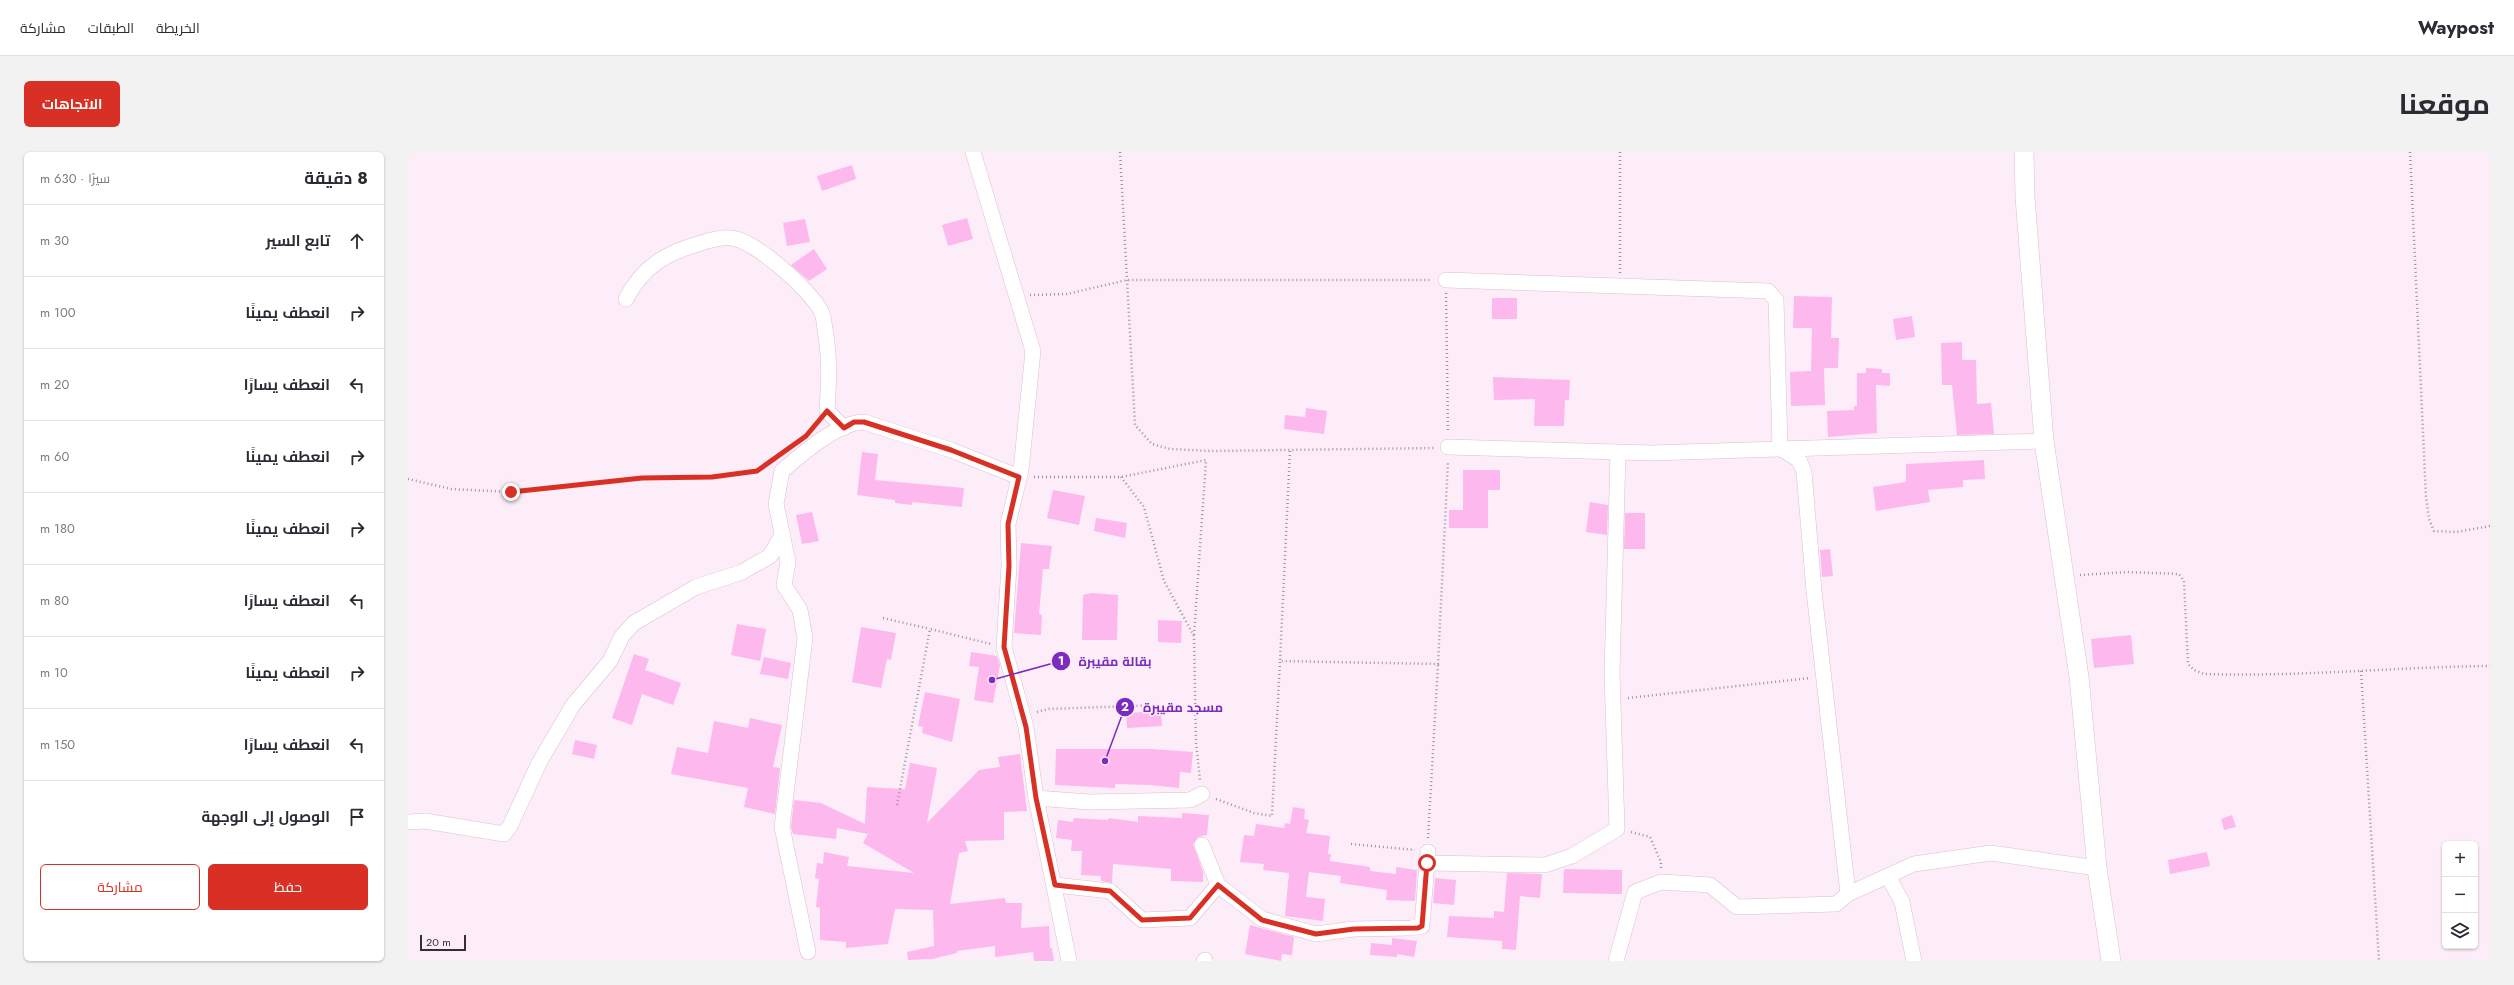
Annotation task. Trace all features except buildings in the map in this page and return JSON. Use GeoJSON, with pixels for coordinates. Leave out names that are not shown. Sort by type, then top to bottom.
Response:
{"type":"FeatureCollection","features":[{"type":"Feature","properties":{"kind":"street"},"geometry":{"type":"LineString","coordinates":[[973,152],[1033,351],[1019,477],[1008,524],[1009,566],[1004,647],[1023,715],[1036,798],[1070,961]]}},
{"type":"Feature","properties":{"kind":"street"},"geometry":{"type":"LineString","coordinates":[[2024,152],[2025,198],[2044,441],[2079,677],[2096,868],[2111,961]]}},
{"type":"Feature","properties":{"kind":"street"},"geometry":{"type":"LineString","coordinates":[[626,299],[635,281],[656,262],[680,249],[712,240],[731,238],[755,248],[809,294],[822,312],[830,363],[827,411],[844,428]]}},
{"type":"Feature","properties":{"kind":"street"},"geometry":{"type":"LineString","coordinates":[[1446,280],[1768,291],[1776,300],[1780,448]]}},
{"type":"Feature","properties":{"kind":"street"},"geometry":{"type":"LineString","coordinates":[[808,952],[782,827],[805,638],[800,610],[784,585],[788,562],[776,504],[782,470],[814,444],[854,422],[864,422],[951,450],[1019,477]]}},
{"type":"Feature","properties":{"kind":"street"},"geometry":{"type":"LineString","coordinates":[[1448,447],[1618,454],[2044,441]]}},
{"type":"Feature","properties":{"kind":"street"},"geometry":{"type":"LineString","coordinates":[[1780,448],[1799,460],[1804,472],[1823,673],[1848,894]]}},
{"type":"Feature","properties":{"kind":"street"},"geometry":{"type":"LineString","coordinates":[[1202,845],[1218,885],[1262,920],[1316,934],[1354,929],[1418,928],[1422,926],[1428,858],[1546,865],[1572,856],[1617,829],[1613,699],[1614,548],[1618,454]]}},
{"type":"Feature","properties":{"kind":"street"},"geometry":{"type":"LineString","coordinates":[[408,822],[424,821],[504,834],[510,826],[539,763],[573,705],[610,661],[622,636],[634,623],[696,587],[742,572],[770,556],[782,535]]}},
{"type":"Feature","properties":{"kind":"street"},"geometry":{"type":"LineString","coordinates":[[1036,798],[1089,802],[1190,800],[1202,794]]}},
{"type":"Feature","properties":{"kind":"street"},"geometry":{"type":"LineString","coordinates":[[1616,961],[1635,892],[1661,882],[1710,885],[1737,907],[1836,904],[1848,894],[1914,864],[1991,853],[2096,868]]}},
{"type":"Feature","properties":{"kind":"street"},"geometry":{"type":"LineString","coordinates":[[1888,876],[1902,902],[1914,961]]}},
{"type":"Feature","properties":{"kind":"street"},"geometry":{"type":"LineString","coordinates":[[1055,885],[1110,891],[1142,920],[1190,918],[1218,885]]}},
{"type":"Feature","properties":{"kind":"path"},"geometry":{"type":"LineString","coordinates":[[1120,152],[1135,425],[1152,444],[1170,449],[1211,452],[1448,447]]}},
{"type":"Feature","properties":{"kind":"path"},"geometry":{"type":"LineString","coordinates":[[1620,152],[1620,285]]}},
{"type":"Feature","properties":{"kind":"path"},"geometry":{"type":"LineString","coordinates":[[2410,152],[2426,497],[2429,519],[2434,532],[2457,532],[2490,526]]}},
{"type":"Feature","properties":{"kind":"path"},"geometry":{"type":"LineString","coordinates":[[1015,295],[1067,294],[1128,280],[1446,280],[1448,447],[1428,858],[1351,844]]}},
{"type":"Feature","properties":{"kind":"path"},"geometry":{"type":"LineString","coordinates":[[1019,477],[1121,477],[1206,460],[1194,636],[1196,742],[1202,794],[1254,813],[1272,816],[1290,451]]}},
{"type":"Feature","properties":{"kind":"path"},"geometry":{"type":"LineString","coordinates":[[408,480],[452,489],[511,492],[642,478],[712,477],[757,471],[776,458]]}},
{"type":"Feature","properties":{"kind":"path"},"geometry":{"type":"LineString","coordinates":[[1121,477],[1144,507],[1164,581],[1194,636]]}},
{"type":"Feature","properties":{"kind":"path"},"geometry":{"type":"LineString","coordinates":[[2064,577],[2127,572],[2179,574],[2184,581],[2188,664],[2194,670],[2204,674],[2325,674],[2413,666],[2490,666]]}},
{"type":"Feature","properties":{"kind":"path"},"geometry":{"type":"LineString","coordinates":[[884,618],[1004,647]]}},
{"type":"Feature","properties":{"kind":"path"},"geometry":{"type":"LineString","coordinates":[[897,805],[930,630]]}},
{"type":"Feature","properties":{"kind":"path"},"geometry":{"type":"LineString","coordinates":[[1280,661],[1438,664]]}},
{"type":"Feature","properties":{"kind":"path"},"geometry":{"type":"LineString","coordinates":[[2361,671],[2379,961]]}},
{"type":"Feature","properties":{"kind":"path"},"geometry":{"type":"LineString","coordinates":[[1613,699],[1814,677],[1823,673]]}},
{"type":"Feature","properties":{"kind":"path"},"geometry":{"type":"LineString","coordinates":[[1023,715],[1049,709],[1157,705]]}},
{"type":"Feature","properties":{"kind":"path"},"geometry":{"type":"LineString","coordinates":[[1617,829],[1650,837],[1662,862],[1661,882]]}},
{"type":"Feature","properties":{"kind":"place","name":"بقالة مقيبرة"},"geometry":{"type":"Point","coordinates":[992,680]}},
{"type":"Feature","properties":{"kind":"place","name":"مسجد مقيبرة"},"geometry":{"type":"Point","coordinates":[1105,761]}},
{"type":"Feature","properties":{"kind":"route"},"geometry":{"type":"LineString","coordinates":[[511,492],[642,478],[712,477],[757,471],[806,436],[827,411],[844,428],[854,422],[864,422],[951,450],[1019,477],[1008,524],[1009,566],[1004,647],[1026,727],[1036,798],[1055,885],[1110,891],[1142,920],[1190,918],[1218,885],[1262,920],[1316,934],[1354,929],[1418,928],[1422,926],[1427,863]]}}]}
